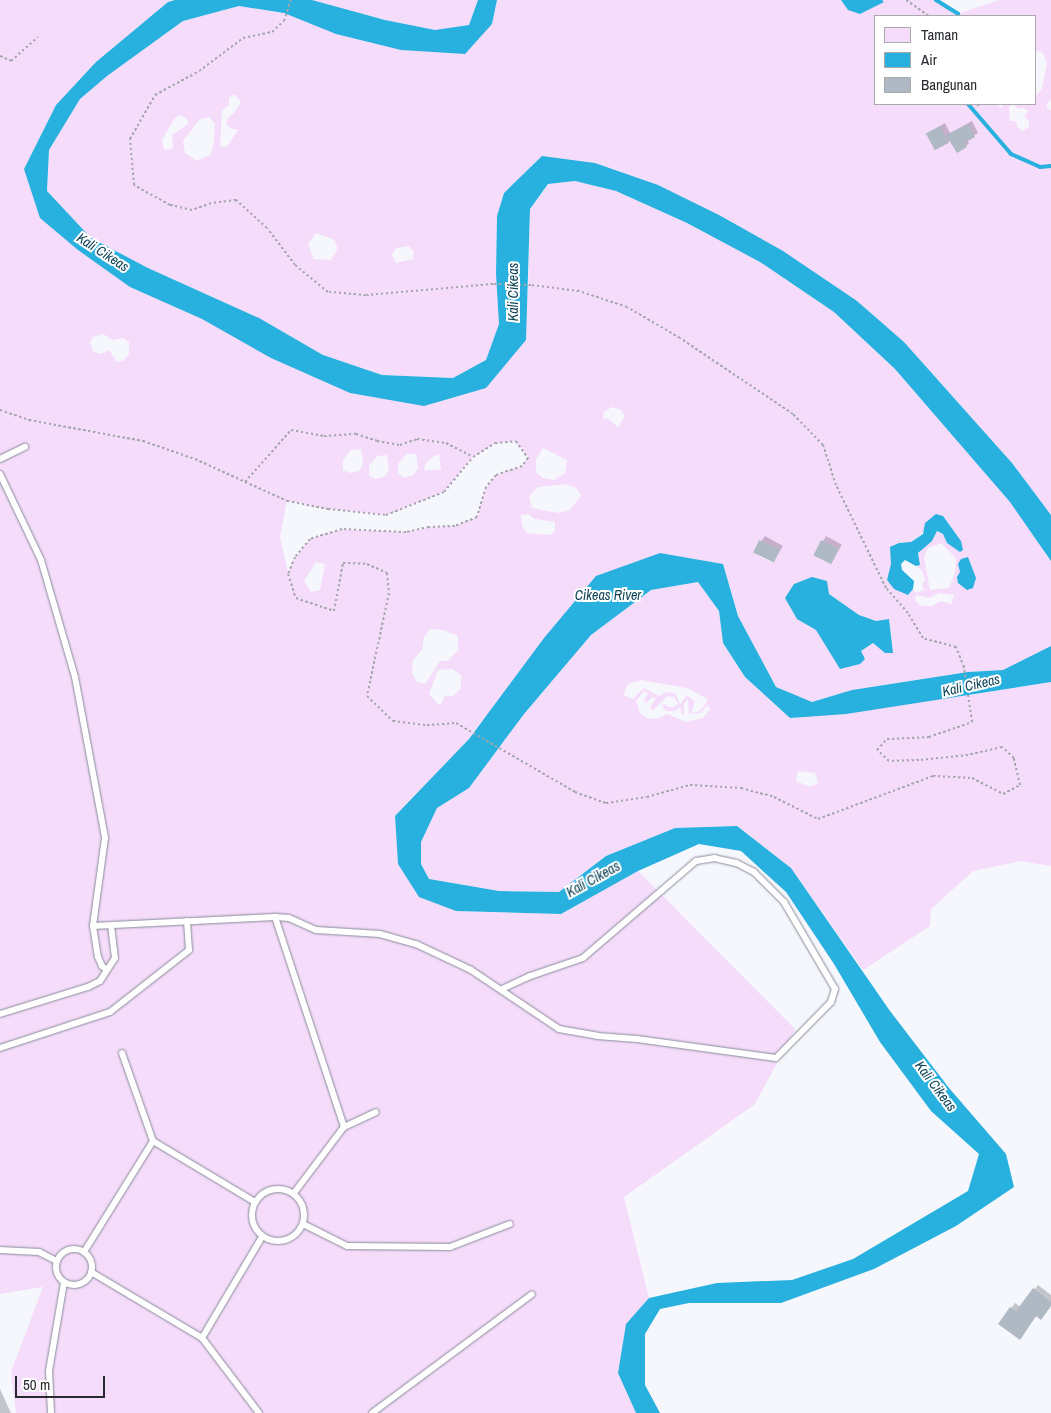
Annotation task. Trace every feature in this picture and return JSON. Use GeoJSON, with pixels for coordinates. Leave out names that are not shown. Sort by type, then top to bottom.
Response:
{"type":"FeatureCollection","features":[{"type":"Feature","properties":{"kind":"lane"},"geometry":{"type":"LineString","coordinates":[[0,459],[25,447]]}},
{"type":"Feature","properties":{"kind":"lane"},"geometry":{"type":"LineString","coordinates":[[0,474],[41,560],[75,677],[105,838],[94,926],[98,957],[102,966],[107,970]]}},
{"type":"Feature","properties":{"kind":"lane"},"geometry":{"type":"LineString","coordinates":[[94,926],[111,927],[274,917],[288,918],[316,930],[380,934],[416,944],[471,970],[502,989],[532,1013],[559,1029],[597,1036],[637,1039],[776,1058],[831,1002],[835,989],[784,902],[754,872],[736,863],[715,858],[696,861],[583,958],[530,976],[502,989]]}},
{"type":"Feature","properties":{"kind":"lane"},"geometry":{"type":"LineString","coordinates":[[274,917],[344,1127]]}},
{"type":"Feature","properties":{"kind":"lane"},"geometry":{"type":"LineString","coordinates":[[0,1048],[110,1012],[189,950],[187,921]]}},
{"type":"Feature","properties":{"kind":"lane"},"geometry":{"type":"LineString","coordinates":[[0,1014],[88,988],[100,981],[115,958],[111,927]]}},
{"type":"Feature","properties":{"kind":"lane"},"geometry":{"type":"LineString","coordinates":[[122,1054],[153,1141],[255,1202]]}},
{"type":"Feature","properties":{"kind":"lane"},"geometry":{"type":"LineString","coordinates":[[294,1193],[344,1127],[376,1112]]}},
{"type":"Feature","properties":{"kind":"lane"},"geometry":{"type":"LineString","coordinates":[[84,1252],[153,1141]]}},
{"type":"Feature","properties":{"kind":"lane"},"geometry":{"type":"LineString","coordinates":[[277,1189],[294,1193],[304,1207],[303,1224],[298,1233],[281,1242],[262,1237],[252,1221],[252,1211],[255,1202],[261,1195],[277,1189]]}},
{"type":"Feature","properties":{"kind":"lane"},"geometry":{"type":"LineString","coordinates":[[303,1224],[347,1246],[450,1247],[510,1224]]}},
{"type":"Feature","properties":{"kind":"lane"},"geometry":{"type":"LineString","coordinates":[[202,1338],[262,1237]]}},
{"type":"Feature","properties":{"kind":"lane"},"geometry":{"type":"LineString","coordinates":[[76,1249],[84,1252],[89,1257],[92,1265],[86,1279],[80,1283],[72,1284],[64,1282],[59,1276],[57,1261],[61,1254],[68,1250],[76,1249]]}},
{"type":"Feature","properties":{"kind":"lane"},"geometry":{"type":"LineString","coordinates":[[0,1250],[39,1252],[57,1261]]}},
{"type":"Feature","properties":{"kind":"lane"},"geometry":{"type":"LineString","coordinates":[[90,1272],[202,1338],[259,1413]]}},
{"type":"Feature","properties":{"kind":"lane"},"geometry":{"type":"LineString","coordinates":[[51,1413],[49,1371],[64,1282]]}},
{"type":"Feature","properties":{"kind":"lane"},"geometry":{"type":"LineString","coordinates":[[372,1413],[532,1294]]}},
{"type":"Feature","properties":{"kind":"path"},"geometry":{"type":"LineString","coordinates":[[0,410],[30,420],[143,441],[195,458],[287,501],[328,509],[386,515],[444,492],[473,457],[495,442],[516,441],[528,458],[522,466],[496,474],[486,487],[477,516],[455,526],[429,527],[406,532],[342,529],[310,539],[295,557],[288,574],[296,598],[334,611],[343,563],[367,564],[387,573],[389,593],[367,696],[393,721],[427,725],[456,723],[508,755],[576,792],[606,802],[647,797],[690,785],[741,788],[774,797],[818,819],[933,776],[972,778],[1003,794],[1020,785],[1014,758],[1002,748],[968,755],[889,761],[877,750],[887,739],[929,737],[972,722],[964,667],[956,647],[923,638],[908,613],[886,588],[836,485],[823,445],[792,414],[680,338],[627,307],[579,290],[531,285],[493,284],[366,295],[328,292],[295,265],[267,228],[236,200],[211,203],[192,210],[170,205],[134,185],[130,139],[155,95],[199,71],[243,38],[272,32],[284,21],[291,0]]}},
{"type":"Feature","properties":{"kind":"path"},"geometry":{"type":"LineString","coordinates":[[906,0],[928,15]]}},
{"type":"Feature","properties":{"kind":"path"},"geometry":{"type":"LineString","coordinates":[[0,56],[11,61],[38,37]]}},
{"type":"Feature","properties":{"kind":"path"},"geometry":{"type":"LineString","coordinates":[[245,482],[291,430],[324,436],[356,434],[377,441],[400,445],[417,439],[446,443],[473,457]]}},
{"type":"Feature","properties":{"kind":"green space"},"geometry":{"type":"Polygon","coordinates":[[[0,0],[175,0],[168,2],[96,62],[56,105],[24,169],[130,287],[202,319],[350,393],[486,388],[528,293],[530,209],[549,184],[575,181],[616,191],[687,223],[760,262],[834,312],[895,369],[1011,502],[1051,561],[1051,646],[1003,670],[968,672],[852,690],[812,702],[776,687],[738,616],[723,564],[660,553],[480,723],[469,739],[395,816],[398,864],[419,896],[456,911],[561,914],[638,871],[795,1029],[755,1104],[624,1197],[649,1298],[626,1324],[618,1373],[636,1413],[16,1413],[11,1372],[43,1287],[0,1294],[0,0]],[[103,334],[93,337],[90,343],[94,352],[101,354],[109,350],[117,362],[123,361],[129,354],[129,342],[123,338],[113,340],[103,334]],[[612,407],[604,412],[603,419],[607,418],[618,427],[625,416],[621,410],[612,407]],[[516,441],[495,443],[473,457],[444,492],[386,515],[328,509],[287,501],[280,537],[288,573],[295,557],[310,539],[342,529],[406,532],[429,527],[455,526],[477,517],[486,487],[496,475],[522,466],[528,457],[516,441]],[[543,448],[536,459],[536,472],[543,478],[554,480],[565,473],[567,460],[543,448]],[[361,449],[351,450],[343,460],[343,470],[350,473],[359,471],[363,464],[361,449]],[[406,454],[398,464],[398,474],[404,478],[413,475],[418,468],[416,454],[406,454]],[[439,454],[426,463],[424,470],[441,470],[439,454]],[[387,455],[377,456],[369,466],[369,476],[375,479],[384,477],[389,470],[387,455]],[[566,484],[538,487],[529,496],[532,508],[558,513],[570,510],[581,496],[576,488],[566,484]],[[528,514],[521,515],[522,525],[526,533],[550,535],[555,531],[555,522],[535,519],[528,514]],[[943,516],[911,542],[899,543],[887,580],[908,595],[913,589],[915,593],[924,590],[922,584],[925,580],[922,570],[916,566],[920,564],[918,553],[932,541],[937,531],[943,534],[947,543],[957,549],[961,541],[943,516]],[[759,540],[753,553],[773,563],[779,550],[759,540]],[[821,540],[813,555],[831,564],[839,549],[821,540]],[[941,543],[928,548],[924,557],[930,590],[949,588],[955,573],[956,558],[941,543]],[[316,562],[304,581],[311,592],[320,590],[325,564],[316,562]],[[939,593],[929,598],[916,595],[915,600],[921,606],[932,606],[941,601],[951,604],[954,595],[939,593]],[[829,594],[816,630],[828,647],[861,651],[873,643],[885,653],[893,652],[889,619],[876,621],[859,615],[829,594]],[[430,629],[424,637],[422,650],[413,660],[412,673],[417,682],[425,684],[440,661],[448,661],[458,650],[458,636],[443,630],[430,629]],[[452,669],[438,670],[429,694],[439,705],[443,701],[444,696],[453,696],[461,688],[461,675],[452,669]]]}},
{"type":"Feature","properties":{"kind":"green space"},"geometry":{"type":"Polygon","coordinates":[[[312,0],[478,0],[469,25],[435,30],[385,20],[312,0]]]}},
{"type":"Feature","properties":{"kind":"green space"},"geometry":{"type":"Polygon","coordinates":[[[497,0],[936,0],[958,14],[999,0],[1051,0],[1051,99],[1046,106],[1051,111],[1051,515],[1012,463],[904,342],[857,301],[658,185],[595,163],[542,156],[504,193],[497,217],[496,274],[499,324],[486,360],[453,378],[382,375],[323,355],[259,318],[148,268],[91,238],[47,191],[49,150],[80,99],[107,76],[183,21],[239,6],[284,13],[401,50],[492,24],[497,0]],[[234,94],[229,98],[229,105],[222,110],[220,146],[227,147],[238,130],[230,128],[226,123],[241,102],[234,94]],[[180,115],[174,119],[162,140],[164,150],[173,149],[172,135],[188,124],[187,119],[180,115]],[[209,117],[199,120],[183,141],[185,153],[197,161],[210,155],[214,143],[215,124],[209,117]],[[316,233],[308,244],[314,259],[331,260],[338,248],[333,239],[316,233]],[[409,246],[396,248],[392,255],[396,263],[413,259],[414,252],[409,246]]]}},
{"type":"Feature","properties":{"kind":"green space"},"geometry":{"type":"Polygon","coordinates":[[[698,582],[719,611],[723,643],[745,677],[790,718],[971,695],[1051,682],[1051,866],[1021,861],[973,871],[931,909],[930,926],[863,970],[791,868],[737,826],[675,828],[606,856],[559,892],[499,891],[429,879],[421,864],[421,842],[437,808],[469,788],[524,714],[591,635],[651,590],[698,582]],[[641,680],[628,684],[623,695],[633,699],[644,688],[659,696],[666,692],[675,693],[680,704],[687,695],[695,701],[691,713],[698,712],[708,699],[687,688],[641,680]],[[644,691],[636,701],[640,713],[649,719],[659,718],[667,714],[686,722],[703,718],[710,709],[708,705],[700,713],[689,714],[688,699],[684,704],[684,714],[682,715],[680,707],[675,711],[666,711],[662,706],[664,704],[668,707],[675,707],[678,703],[674,697],[667,696],[653,711],[650,707],[656,698],[652,697],[646,703],[644,701],[648,693],[644,691]],[[798,771],[796,781],[810,787],[818,783],[815,773],[798,771]]]}},
{"type":"Feature","properties":{"kind":"water","name":"Kali Cikeas"},"geometry":{"type":"Polygon","coordinates":[[[175,0],[312,0],[385,20],[435,30],[469,25],[478,0],[497,0],[492,24],[465,54],[401,50],[336,34],[284,13],[239,6],[183,21],[107,76],[80,99],[49,150],[47,191],[91,238],[148,268],[259,318],[323,355],[382,375],[453,378],[486,360],[499,324],[496,274],[497,216],[504,193],[542,156],[595,163],[658,185],[719,215],[783,251],[857,301],[904,342],[1012,463],[1051,515],[1051,561],[1010,502],[895,369],[834,312],[760,262],[687,223],[616,191],[575,181],[548,184],[530,209],[526,340],[486,388],[424,406],[350,393],[271,358],[202,319],[130,287],[78,250],[40,218],[24,169],[56,105],[96,62],[168,2],[175,0]]]}},
{"type":"Feature","properties":{"kind":"water"},"geometry":{"type":"Polygon","coordinates":[[[841,0],[882,0],[884,2],[860,14],[848,10],[841,0]]]}},
{"type":"Feature","properties":{"kind":"water"},"geometry":{"type":"Polygon","coordinates":[[[936,514],[943,516],[961,541],[963,550],[960,552],[947,543],[943,534],[937,531],[932,541],[918,553],[920,565],[916,566],[905,560],[901,564],[902,570],[914,581],[913,589],[908,595],[894,589],[887,580],[891,564],[890,547],[899,543],[911,542],[923,534],[925,523],[936,514]]]}},
{"type":"Feature","properties":{"kind":"water","name":"Cikeas River"},"geometry":{"type":"Polygon","coordinates":[[[660,553],[723,564],[738,616],[776,687],[812,702],[852,690],[968,672],[1003,670],[1051,646],[1051,682],[846,714],[790,718],[745,677],[723,643],[719,611],[698,582],[651,590],[591,635],[524,714],[469,788],[437,808],[421,842],[421,864],[429,879],[499,891],[559,892],[606,856],[675,828],[737,826],[791,868],[890,1011],[949,1088],[1006,1154],[1014,1187],[956,1226],[874,1269],[781,1303],[689,1303],[660,1309],[645,1334],[645,1385],[660,1413],[636,1413],[618,1373],[626,1324],[649,1298],[717,1283],[792,1280],[853,1259],[968,1191],[979,1154],[931,1111],[880,1042],[834,964],[786,892],[741,851],[699,844],[638,871],[561,914],[456,911],[419,897],[398,864],[395,816],[469,739],[544,638],[596,576],[660,553]]]}},
{"type":"Feature","properties":{"kind":"water"},"geometry":{"type":"Polygon","coordinates":[[[968,557],[976,578],[973,588],[967,590],[958,583],[957,577],[960,572],[958,564],[961,559],[968,557]]]}},
{"type":"Feature","properties":{"kind":"water"},"geometry":{"type":"Polygon","coordinates":[[[812,577],[827,581],[829,594],[859,615],[876,621],[889,619],[893,653],[885,653],[873,643],[861,651],[865,659],[860,664],[840,669],[816,630],[797,619],[785,598],[794,584],[812,577]]]}},
{"type":"Feature","properties":{"kind":"building"},"geometry":{"type":"Polygon","coordinates":[[[969,124],[975,137],[964,143],[967,147],[957,153],[946,135],[969,124]]]}},
{"type":"Feature","properties":{"kind":"building"},"geometry":{"type":"Polygon","coordinates":[[[940,126],[949,143],[935,150],[926,134],[940,126]]]}},
{"type":"Feature","properties":{"kind":"building"},"geometry":{"type":"Polygon","coordinates":[[[759,540],[780,550],[774,562],[753,553],[759,540]]]}},
{"type":"Feature","properties":{"kind":"building"},"geometry":{"type":"Polygon","coordinates":[[[821,540],[839,549],[831,564],[813,555],[821,540]]]}},
{"type":"Feature","properties":{"kind":"building"},"geometry":{"type":"Polygon","coordinates":[[[1033,1288],[1051,1302],[1051,1306],[1041,1320],[1036,1316],[1020,1340],[998,1324],[1010,1307],[1016,1311],[1033,1288]]]}},
{"type":"Feature","properties":{"kind":"waterway"},"geometry":{"type":"LineString","coordinates":[[936,0],[958,15]]}},
{"type":"Feature","properties":{"kind":"waterway"},"geometry":{"type":"LineString","coordinates":[[969,105],[1011,154],[1040,167],[1051,166]]}}]}
